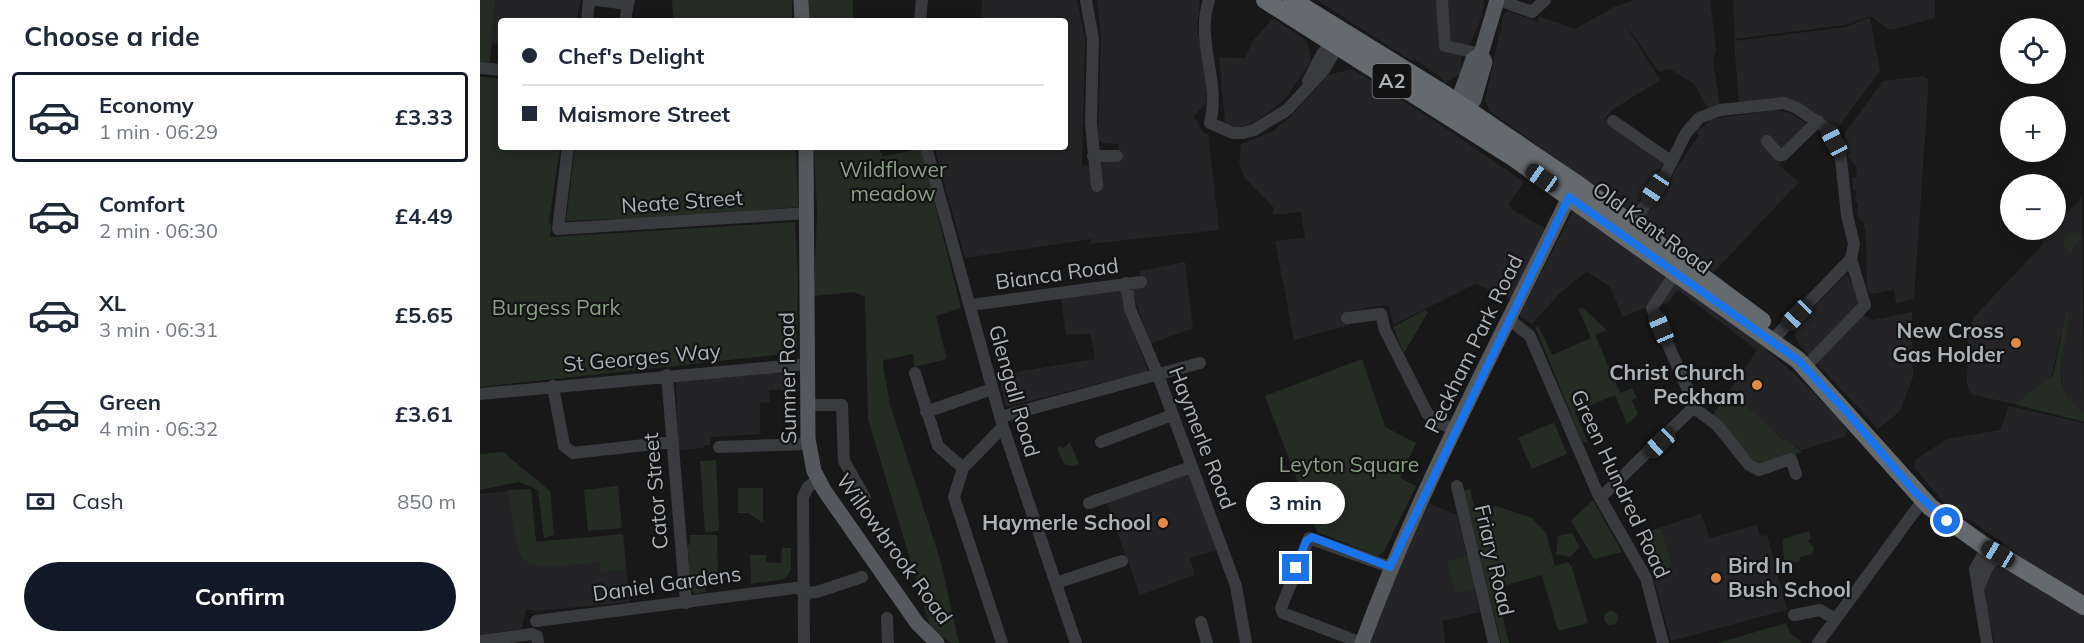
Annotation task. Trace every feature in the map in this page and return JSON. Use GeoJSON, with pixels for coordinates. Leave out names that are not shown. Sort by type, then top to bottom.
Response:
{"type":"FeatureCollection","features":[{"type":"Feature","properties":{"kind":"highway","name":"Old Kent Road"},"geometry":{"type":"LineString","coordinates":[[1265,0],[1459,113],[1560,175],[1632,224],[1749,311],[1777,335],[1923,500],[1986,546],[2084,606]]}},
{"type":"Feature","properties":{"kind":"highway","name":"Old Kent Road"},"geometry":{"type":"LineString","coordinates":[[1292,0],[1338,41]]}},
{"type":"Feature","properties":{"kind":"highway","name":"Old Kent Road"},"geometry":{"type":"LineString","coordinates":[[1459,113],[1569,197],[1801,363]]}},
{"type":"Feature","properties":{"kind":"highway"},"geometry":{"type":"LineString","coordinates":[[1632,224],[1634,234],[1669,259],[1675,272]]}},
{"type":"Feature","properties":{"kind":"main road"},"geometry":{"type":"LineString","coordinates":[[801,0],[802,18]]}},
{"type":"Feature","properties":{"kind":"main road"},"geometry":{"type":"LineString","coordinates":[[1459,113],[1460,95],[1473,59],[1481,54],[1498,0]]}},
{"type":"Feature","properties":{"kind":"main road","name":"Sumner Road"},"geometry":{"type":"LineString","coordinates":[[806,150],[808,444],[818,480]]}},
{"type":"Feature","properties":{"kind":"main road"},"geometry":{"type":"LineString","coordinates":[[1560,175],[1569,188],[1569,197]]}},
{"type":"Feature","properties":{"kind":"main road","name":"Peckham Park Road"},"geometry":{"type":"LineString","coordinates":[[1362,643],[1390,567],[1569,197]]}},
{"type":"Feature","properties":{"kind":"main road","name":"Willowbrook Road"},"geometry":{"type":"LineString","coordinates":[[818,480],[917,623],[935,642]]}},
{"type":"Feature","properties":{"kind":"street"},"geometry":{"type":"LineString","coordinates":[[587,18],[590,0]]}},
{"type":"Feature","properties":{"kind":"street"},"geometry":{"type":"LineString","coordinates":[[597,0],[628,2],[625,18]]}},
{"type":"Feature","properties":{"kind":"street"},"geometry":{"type":"LineString","coordinates":[[920,18],[922,0]]}},
{"type":"Feature","properties":{"kind":"street"},"geometry":{"type":"LineString","coordinates":[[1086,0],[1093,39],[1091,123],[1096,186]]}},
{"type":"Feature","properties":{"kind":"street"},"geometry":{"type":"LineString","coordinates":[[1209,0],[1203,24],[1214,95],[1210,123],[1233,133],[1254,130],[1287,110],[1324,70],[1338,41]]}},
{"type":"Feature","properties":{"kind":"street"},"geometry":{"type":"LineString","coordinates":[[1442,0],[1445,46],[1481,54]]}},
{"type":"Feature","properties":{"kind":"street"},"geometry":{"type":"LineString","coordinates":[[1498,0],[1532,12],[1545,0]]}},
{"type":"Feature","properties":{"kind":"street"},"geometry":{"type":"LineString","coordinates":[[482,68],[498,70]]}},
{"type":"Feature","properties":{"kind":"street"},"geometry":{"type":"LineString","coordinates":[[1632,224],[1672,162],[1686,133],[1695,123],[1711,112],[1784,103],[1818,121],[1829,130],[1840,151],[1847,215],[1854,244],[1851,259],[1865,305],[1801,363]]}},
{"type":"Feature","properties":{"kind":"street"},"geometry":{"type":"LineString","coordinates":[[1613,121],[1672,162]]}},
{"type":"Feature","properties":{"kind":"street"},"geometry":{"type":"LineString","coordinates":[[1767,141],[1779,155],[1784,155],[1818,121]]}},
{"type":"Feature","properties":{"kind":"street","name":"Neate Street"},"geometry":{"type":"LineString","coordinates":[[568,150],[558,230],[808,213]]}},
{"type":"Feature","properties":{"kind":"street","name":"Glengall Road"},"geometry":{"type":"LineString","coordinates":[[927,150],[992,389],[1076,643]]}},
{"type":"Feature","properties":{"kind":"street"},"geometry":{"type":"LineString","coordinates":[[1094,156],[1117,156]]}},
{"type":"Feature","properties":{"kind":"street"},"geometry":{"type":"LineString","coordinates":[[1777,335],[1851,259]]}},
{"type":"Feature","properties":{"kind":"street"},"geometry":{"type":"LineString","coordinates":[[1675,272],[1652,308],[1694,408],[1717,425],[1749,465],[1759,470],[1791,459],[1796,474]]}},
{"type":"Feature","properties":{"kind":"street","name":"Bianca Road"},"geometry":{"type":"LineString","coordinates":[[978,304],[1141,282]]}},
{"type":"Feature","properties":{"kind":"street","name":"Haymerle Road"},"geometry":{"type":"LineString","coordinates":[[1126,283],[1130,309],[1158,375],[1236,586],[1246,643]]}},
{"type":"Feature","properties":{"kind":"street"},"geometry":{"type":"LineString","coordinates":[[1347,318],[1381,314],[1385,330],[1427,413],[1434,420],[1455,430]]}},
{"type":"Feature","properties":{"kind":"street","name":"Green Hundred Road"},"geometry":{"type":"LineString","coordinates":[[1510,320],[1530,336],[1600,498],[1646,578],[1663,643]]}},
{"type":"Feature","properties":{"kind":"street"},"geometry":{"type":"LineString","coordinates":[[1002,643],[956,507],[955,487],[963,468],[1002,422],[1200,363]]}},
{"type":"Feature","properties":{"kind":"street","name":"St Georges Way"},"geometry":{"type":"LineString","coordinates":[[480,394],[667,375],[808,364]]}},
{"type":"Feature","properties":{"kind":"street"},"geometry":{"type":"LineString","coordinates":[[915,373],[938,446],[963,468]]}},
{"type":"Feature","properties":{"kind":"street","name":"Cator Street"},"geometry":{"type":"LineString","coordinates":[[667,375],[686,603]]}},
{"type":"Feature","properties":{"kind":"street"},"geometry":{"type":"LineString","coordinates":[[553,386],[564,446],[573,453],[672,442]]}},
{"type":"Feature","properties":{"kind":"street"},"geometry":{"type":"LineString","coordinates":[[926,412],[992,389]]}},
{"type":"Feature","properties":{"kind":"street"},"geometry":{"type":"LineString","coordinates":[[808,405],[842,405],[844,461],[866,498]]}},
{"type":"Feature","properties":{"kind":"street"},"geometry":{"type":"LineString","coordinates":[[1600,498],[1694,408]]}},
{"type":"Feature","properties":{"kind":"street"},"geometry":{"type":"LineString","coordinates":[[1101,442],[1172,415]]}},
{"type":"Feature","properties":{"kind":"street"},"geometry":{"type":"LineString","coordinates":[[719,447],[808,444]]}},
{"type":"Feature","properties":{"kind":"street"},"geometry":{"type":"LineString","coordinates":[[1089,503],[1191,467]]}},
{"type":"Feature","properties":{"kind":"street"},"geometry":{"type":"LineString","coordinates":[[804,643],[802,497],[808,487],[818,480]]}},
{"type":"Feature","properties":{"kind":"street","name":"Friary Road"},"geometry":{"type":"LineString","coordinates":[[1457,486],[1494,643]]}},
{"type":"Feature","properties":{"kind":"street"},"geometry":{"type":"LineString","coordinates":[[1818,643],[1923,500]]}},
{"type":"Feature","properties":{"kind":"street"},"geometry":{"type":"LineString","coordinates":[[1362,643],[1283,613],[1281,608],[1284,598],[1306,541],[1312,537],[1390,567]]}},
{"type":"Feature","properties":{"kind":"street"},"geometry":{"type":"LineString","coordinates":[[1986,546],[1975,569],[1987,643]]}},
{"type":"Feature","properties":{"kind":"street"},"geometry":{"type":"LineString","coordinates":[[1979,588],[1987,568],[1986,546]]}},
{"type":"Feature","properties":{"kind":"street"},"geometry":{"type":"LineString","coordinates":[[1056,583],[1122,561]]}},
{"type":"Feature","properties":{"kind":"street","name":"Daniel Gardens"},"geometry":{"type":"LineString","coordinates":[[536,621],[686,603],[743,593],[803,590],[817,592],[862,577]]}},
{"type":"Feature","properties":{"kind":"street"},"geometry":{"type":"LineString","coordinates":[[1794,615],[1820,610],[1835,620]]}},
{"type":"Feature","properties":{"kind":"street"},"geometry":{"type":"LineString","coordinates":[[887,618],[888,643]]}},
{"type":"Feature","properties":{"kind":"street"},"geometry":{"type":"LineString","coordinates":[[1201,622],[1207,643]]}},
{"type":"Feature","properties":{"kind":"street"},"geometry":{"type":"LineString","coordinates":[[480,641],[532,634],[538,639]]}},
{"type":"Feature","properties":{"kind":"shaded area"},"geometry":{"type":"Polygon","coordinates":[[[496,0],[580,0],[577,18],[498,18],[498,44],[492,43],[496,0]]]}},
{"type":"Feature","properties":{"kind":"shaded area"},"geometry":{"type":"Polygon","coordinates":[[[982,0],[1077,0],[1085,38],[1082,165],[1091,167],[1107,160],[1119,160],[1119,144],[1101,143],[1098,137],[1101,38],[1097,0],[1200,0],[1197,31],[1205,58],[1206,103],[1194,116],[1202,132],[1208,134],[1219,230],[1089,244],[1092,239],[965,258],[935,150],[1068,150],[1068,18],[981,18],[982,0]]]}},
{"type":"Feature","properties":{"kind":"shaded area"},"geometry":{"type":"Polygon","coordinates":[[[1317,0],[1484,0],[1482,16],[1471,42],[1465,45],[1461,56],[1461,73],[1445,84],[1441,77],[1415,60],[1410,60],[1317,0]]]}},
{"type":"Feature","properties":{"kind":"shaded area"},"geometry":{"type":"Polygon","coordinates":[[[1634,0],[1710,0],[1716,50],[1713,61],[1720,105],[1708,109],[1695,85],[1670,69],[1659,72],[1623,21],[1660,80],[1612,110],[1605,119],[1665,161],[1635,207],[1628,210],[1490,111],[1485,101],[1504,13],[1509,11],[1537,22],[1539,16],[1575,29],[1614,7],[1634,0]]]}},
{"type":"Feature","properties":{"kind":"shaded area"},"geometry":{"type":"Polygon","coordinates":[[[1733,0],[1935,0],[1935,18],[1890,30],[1870,16],[1845,25],[1735,39],[1733,0]]]}},
{"type":"Feature","properties":{"kind":"shaded area"},"geometry":{"type":"Polygon","coordinates":[[[1870,17],[1880,71],[1836,130],[1793,101],[1739,104],[1734,41],[1846,27],[1870,17]]]}},
{"type":"Feature","properties":{"kind":"shaded area"},"geometry":{"type":"Polygon","coordinates":[[[1273,18],[1307,41],[1311,61],[1285,99],[1257,120],[1240,128],[1231,129],[1225,122],[1219,57],[1245,58],[1252,42],[1273,18]]]}},
{"type":"Feature","properties":{"kind":"shaded area"},"geometry":{"type":"Polygon","coordinates":[[[1352,69],[1441,125],[1524,182],[1509,204],[1511,209],[1547,229],[1513,300],[1475,284],[1393,325],[1389,306],[1384,305],[1346,312],[1349,325],[1294,340],[1275,241],[1305,238],[1301,212],[1272,215],[1274,208],[1244,177],[1239,163],[1241,144],[1273,131],[1288,119],[1328,75],[1352,69]]]}},
{"type":"Feature","properties":{"kind":"shaded area"},"geometry":{"type":"Polygon","coordinates":[[[1924,76],[1928,79],[1928,94],[1914,299],[1896,303],[1894,290],[1870,294],[1867,288],[1866,235],[1864,224],[1857,216],[1858,203],[1855,202],[1856,191],[1853,190],[1852,177],[1856,177],[1857,167],[1848,157],[1844,134],[1883,81],[1924,76]]]}},
{"type":"Feature","properties":{"kind":"shaded area"},"geometry":{"type":"Polygon","coordinates":[[[1776,110],[1793,114],[1813,129],[1779,165],[1799,182],[1714,272],[1647,223],[1644,217],[1699,135],[1696,132],[1699,127],[1702,128],[1712,119],[1776,110]]]}},
{"type":"Feature","properties":{"kind":"shaded area"},"geometry":{"type":"Polygon","coordinates":[[[2082,197],[2084,413],[2072,406],[2063,394],[2061,370],[2067,308],[2051,379],[2014,404],[1970,393],[1967,384],[1968,334],[1974,317],[2043,244],[2043,240],[2066,240],[2066,214],[2082,197]]]}},
{"type":"Feature","properties":{"kind":"shaded area"},"geometry":{"type":"Polygon","coordinates":[[[1573,211],[1721,310],[1837,415],[1847,430],[1845,437],[1801,450],[1786,438],[1783,440],[1754,412],[1727,394],[1757,350],[1678,290],[1668,303],[1644,308],[1623,317],[1610,287],[1587,271],[1559,294],[1532,324],[1519,316],[1573,211]]]}},
{"type":"Feature","properties":{"kind":"shaded area"},"geometry":{"type":"Polygon","coordinates":[[[1185,262],[1193,328],[1150,344],[1132,290],[1135,286],[1142,286],[1140,271],[1185,262]]]}},
{"type":"Feature","properties":{"kind":"shaded area"},"geometry":{"type":"Polygon","coordinates":[[[1847,274],[1861,302],[1863,315],[1873,320],[1912,312],[1913,377],[1900,411],[1878,429],[1797,342],[1794,327],[1847,274]]]}},
{"type":"Feature","properties":{"kind":"shaded area"},"geometry":{"type":"Polygon","coordinates":[[[1122,289],[1128,318],[1148,371],[1006,407],[998,375],[1095,359],[1090,334],[1066,335],[1061,298],[1122,289]]]}},
{"type":"Feature","properties":{"kind":"shaded area"},"geometry":{"type":"Polygon","coordinates":[[[767,373],[791,374],[795,379],[796,390],[769,390],[770,402],[760,403],[760,434],[711,437],[710,445],[704,445],[704,448],[678,450],[676,382],[767,373]]]}},
{"type":"Feature","properties":{"kind":"shaded area"},"geometry":{"type":"Polygon","coordinates":[[[2009,406],[2084,423],[2084,643],[1995,643],[1988,614],[1984,580],[2003,543],[1943,502],[1914,467],[1916,459],[1947,439],[2000,430],[2009,406]]]}},
{"type":"Feature","properties":{"kind":"shaded area","name":"Haymerle School"},"geometry":{"type":"Polygon","coordinates":[[[1190,467],[1221,549],[1190,558],[1195,575],[1140,595],[1105,498],[1190,467]]]}},
{"type":"Feature","properties":{"kind":"shaded area"},"geometry":{"type":"Polygon","coordinates":[[[531,489],[536,542],[623,534],[630,602],[536,611],[526,609],[521,629],[480,635],[480,494],[531,489]]]}},
{"type":"Feature","properties":{"kind":"shaded area"},"geometry":{"type":"Polygon","coordinates":[[[1429,503],[1457,515],[1480,612],[1443,621],[1445,643],[1369,643],[1396,574],[1429,503]]]}},
{"type":"Feature","properties":{"kind":"shaded area","name":"Bird In Bush School"},"geometry":{"type":"Polygon","coordinates":[[[1701,514],[1710,538],[1757,525],[1760,536],[1767,535],[1787,610],[1671,641],[1641,534],[1701,514]]]}},
{"type":"Feature","properties":{"kind":"green space"},"geometry":{"type":"Polygon","coordinates":[[[480,0],[496,0],[490,62],[480,62],[480,0]]]}},
{"type":"Feature","properties":{"kind":"green space"},"geometry":{"type":"Polygon","coordinates":[[[672,0],[792,0],[792,18],[673,18],[672,0]]]}},
{"type":"Feature","properties":{"kind":"green space"},"geometry":{"type":"Polygon","coordinates":[[[809,0],[853,0],[853,18],[809,18],[809,0]]]}},
{"type":"Feature","properties":{"kind":"green space","name":"Burgess Park"},"geometry":{"type":"Polygon","coordinates":[[[480,77],[498,78],[498,150],[560,150],[549,223],[551,224],[550,237],[795,222],[798,276],[797,349],[794,353],[480,387],[480,77]]]}},
{"type":"Feature","properties":{"kind":"green space"},"geometry":{"type":"Polygon","coordinates":[[[575,150],[796,150],[798,207],[639,220],[636,218],[566,221],[575,150]]]}},
{"type":"Feature","properties":{"kind":"green space","name":"Wildflower meadow"},"geometry":{"type":"Polygon","coordinates":[[[814,150],[880,150],[883,156],[921,150],[961,308],[936,316],[947,359],[914,367],[913,354],[884,360],[883,365],[890,405],[940,559],[959,643],[951,643],[931,629],[868,419],[865,297],[853,292],[814,296],[817,213],[814,150]]]}},
{"type":"Feature","properties":{"kind":"green space"},"geometry":{"type":"Polygon","coordinates":[[[2076,232],[2083,238],[2074,245],[2071,253],[2064,247],[2068,233],[2076,232]]]}},
{"type":"Feature","properties":{"kind":"green space"},"geometry":{"type":"Polygon","coordinates":[[[1578,308],[1583,308],[1607,330],[1595,335],[1620,393],[1632,388],[1637,398],[1632,400],[1638,414],[1627,424],[1615,395],[1575,412],[1588,443],[1582,441],[1536,329],[1538,325],[1552,355],[1591,338],[1578,308]]]}},
{"type":"Feature","properties":{"kind":"green space"},"geometry":{"type":"Polygon","coordinates":[[[2067,308],[2061,378],[2064,390],[2071,402],[2084,413],[2084,422],[2014,404],[2053,376],[2067,308]]]}},
{"type":"Feature","properties":{"kind":"green space"},"geometry":{"type":"Polygon","coordinates":[[[1425,310],[1428,312],[1404,353],[1393,327],[1425,310]]]}},
{"type":"Feature","properties":{"kind":"green space","name":"Leyton Square"},"geometry":{"type":"Polygon","coordinates":[[[1362,359],[1385,427],[1416,443],[1400,478],[1416,486],[1384,552],[1378,556],[1317,532],[1265,396],[1362,359]]]}},
{"type":"Feature","properties":{"kind":"green space"},"geometry":{"type":"Polygon","coordinates":[[[1727,394],[1754,412],[1783,440],[1786,438],[1802,452],[1762,465],[1754,461],[1712,416],[1727,394]]]}},
{"type":"Feature","properties":{"kind":"green space"},"geometry":{"type":"Polygon","coordinates":[[[1554,422],[1567,454],[1532,469],[1518,438],[1554,422]]]}},
{"type":"Feature","properties":{"kind":"green space"},"geometry":{"type":"Polygon","coordinates":[[[1070,442],[1079,464],[1073,466],[1064,464],[1058,451],[1059,446],[1063,448],[1070,442]]]}},
{"type":"Feature","properties":{"kind":"green space"},"geometry":{"type":"Polygon","coordinates":[[[503,452],[550,491],[554,535],[544,538],[538,490],[519,482],[480,490],[480,454],[503,452]]]}},
{"type":"Feature","properties":{"kind":"green space"},"geometry":{"type":"Polygon","coordinates":[[[716,460],[719,531],[705,532],[700,461],[716,460]]]}},
{"type":"Feature","properties":{"kind":"green space"},"geometry":{"type":"Polygon","coordinates":[[[618,486],[622,528],[588,531],[584,490],[618,486]]]}},
{"type":"Feature","properties":{"kind":"green space"},"geometry":{"type":"Polygon","coordinates":[[[738,488],[763,488],[763,523],[748,513],[738,513],[738,488]]]}},
{"type":"Feature","properties":{"kind":"green space"},"geometry":{"type":"Polygon","coordinates":[[[531,489],[536,542],[623,534],[626,569],[601,572],[600,562],[551,567],[536,566],[526,562],[520,553],[516,539],[508,490],[531,489]]]}},
{"type":"Feature","properties":{"kind":"green space"},"geometry":{"type":"Polygon","coordinates":[[[1470,489],[1475,511],[1496,506],[1532,518],[1546,533],[1555,566],[1568,562],[1572,567],[1588,623],[1558,631],[1542,575],[1496,588],[1509,643],[1501,643],[1464,491],[1470,489]]]}},
{"type":"Feature","properties":{"kind":"green space"},"geometry":{"type":"Polygon","coordinates":[[[1593,500],[1622,552],[1594,559],[1571,521],[1593,500]]]}},
{"type":"Feature","properties":{"kind":"green space"},"geometry":{"type":"Polygon","coordinates":[[[1661,528],[1672,567],[1652,573],[1641,534],[1661,528]]]}},
{"type":"Feature","properties":{"kind":"green space"},"geometry":{"type":"Polygon","coordinates":[[[1809,531],[1811,538],[1808,541],[1814,548],[1812,554],[1800,557],[1801,561],[1784,565],[1783,539],[1809,531]]]}},
{"type":"Feature","properties":{"kind":"green space"},"geometry":{"type":"Polygon","coordinates":[[[1572,533],[1580,547],[1570,557],[1556,554],[1558,536],[1572,533]]]}},
{"type":"Feature","properties":{"kind":"green space"},"geometry":{"type":"Polygon","coordinates":[[[690,535],[717,535],[718,571],[707,581],[706,592],[695,594],[688,586],[689,558],[685,547],[690,544],[690,535]]]}},
{"type":"Feature","properties":{"kind":"green space"},"geometry":{"type":"Polygon","coordinates":[[[782,548],[791,548],[791,569],[785,579],[751,584],[750,555],[766,555],[766,562],[781,563],[782,548]]]}},
{"type":"Feature","properties":{"kind":"green space"},"geometry":{"type":"Polygon","coordinates":[[[1467,556],[1475,588],[1455,593],[1447,561],[1467,556]]]}},
{"type":"Feature","properties":{"kind":"green space"},"geometry":{"type":"Polygon","coordinates":[[[1608,611],[1614,611],[1618,618],[1614,625],[1608,625],[1604,621],[1604,615],[1608,611]]]}},
{"type":"Feature","properties":{"kind":"green space"},"geometry":{"type":"Polygon","coordinates":[[[1786,623],[1790,633],[1803,643],[1718,643],[1786,623]]]}},
{"type":"Feature","properties":{"kind":"place","name":"New Cross Gas Holder"},"geometry":{"type":"Point","coordinates":[2016,343]}},
{"type":"Feature","properties":{"kind":"place","name":"Christ Church Peckham"},"geometry":{"type":"Point","coordinates":[1757,385]}},
{"type":"Feature","properties":{"kind":"place","name":"Haymerle School"},"geometry":{"type":"Point","coordinates":[1163,523]}},
{"type":"Feature","properties":{"kind":"place","name":"Bird In Bush School"},"geometry":{"type":"Point","coordinates":[1716,578]}},
{"type":"Feature","properties":{"kind":"route"},"geometry":{"type":"LineString","coordinates":[[1296,568],[1306,541],[1312,537],[1390,567],[1569,197],[1798,360],[1846,411],[1915,492],[1947,521]]}}]}
